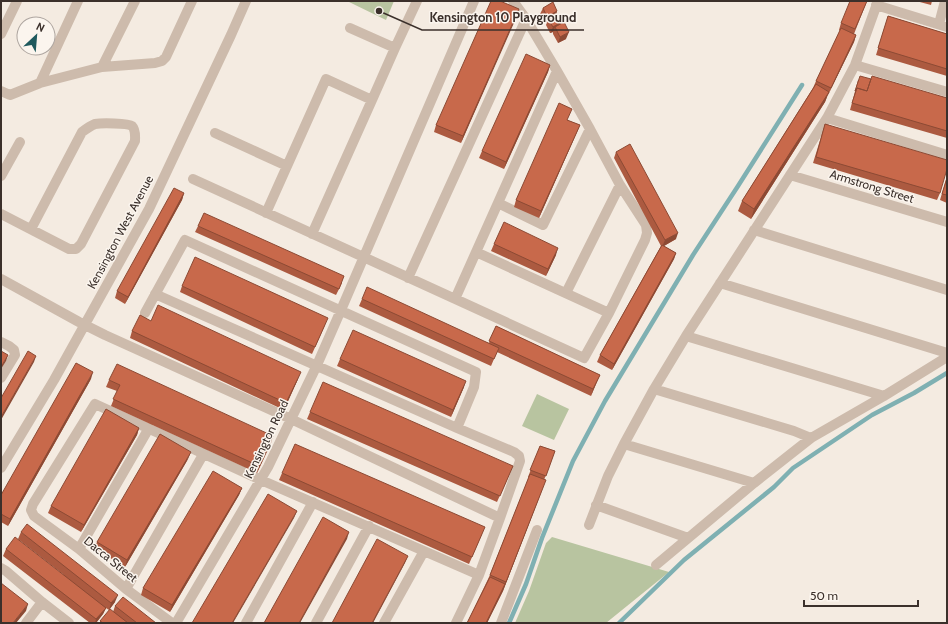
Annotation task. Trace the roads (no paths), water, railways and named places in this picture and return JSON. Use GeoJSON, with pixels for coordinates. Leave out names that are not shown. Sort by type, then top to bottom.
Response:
{"type":"FeatureCollection","features":[{"type":"Feature","properties":{"kind":"street"},"geometry":{"type":"LineString","coordinates":[[1,34],[17,1]]}},
{"type":"Feature","properties":{"kind":"street"},"geometry":{"type":"LineString","coordinates":[[40,83],[78,1]]}},
{"type":"Feature","properties":{"kind":"street"},"geometry":{"type":"LineString","coordinates":[[102,67],[135,1]]}},
{"type":"Feature","properties":{"kind":"street"},"geometry":{"type":"LineString","coordinates":[[1,92],[10,95],[40,83],[102,67],[155,63],[162,61],[166,57],[192,1]]}},
{"type":"Feature","properties":{"kind":"street","name":"Kensington West Avenue"},"geometry":{"type":"LineString","coordinates":[[1,468],[54,380],[152,202],[246,1]]}},
{"type":"Feature","properties":{"kind":"street"},"geometry":{"type":"LineString","coordinates":[[312,234],[417,1]]}},
{"type":"Feature","properties":{"kind":"street","name":"Kensington Road"},"geometry":{"type":"LineString","coordinates":[[176,623],[261,480],[317,365],[474,1]]}},
{"type":"Feature","properties":{"kind":"street"},"geometry":{"type":"LineString","coordinates":[[193,179],[584,358],[609,313],[645,240],[647,233],[646,225],[620,185],[557,71],[526,19],[513,1]]}},
{"type":"Feature","properties":{"kind":"street"},"geometry":{"type":"LineString","coordinates":[[589,525],[608,476],[654,389],[686,336],[827,118],[854,64],[877,3],[943,25],[945,1]]}},
{"type":"Feature","properties":{"kind":"street"},"geometry":{"type":"LineString","coordinates":[[408,278],[526,19]]}},
{"type":"Feature","properties":{"kind":"street"},"geometry":{"type":"LineString","coordinates":[[350,28],[395,48]]}},
{"type":"Feature","properties":{"kind":"street"},"geometry":{"type":"LineString","coordinates":[[854,64],[947,92]]}},
{"type":"Feature","properties":{"kind":"street"},"geometry":{"type":"LineString","coordinates":[[455,299],[557,71]]}},
{"type":"Feature","properties":{"kind":"street"},"geometry":{"type":"LineString","coordinates":[[266,212],[326,79],[372,100]]}},
{"type":"Feature","properties":{"kind":"street"},"geometry":{"type":"LineString","coordinates":[[827,118],[947,155]]}},
{"type":"Feature","properties":{"kind":"street"},"geometry":{"type":"LineString","coordinates":[[1,214],[31,230],[69,249],[76,249],[81,244],[135,141],[135,132],[133,127],[127,124],[97,124],[88,127],[82,132],[31,230]]}},
{"type":"Feature","properties":{"kind":"street"},"geometry":{"type":"LineString","coordinates":[[498,203],[543,225],[590,129]]}},
{"type":"Feature","properties":{"kind":"street"},"geometry":{"type":"LineString","coordinates":[[215,133],[287,166]]}},
{"type":"Feature","properties":{"kind":"street"},"geometry":{"type":"LineString","coordinates":[[1,176],[20,142]]}},
{"type":"Feature","properties":{"kind":"street","name":"Armstrong Street"},"geometry":{"type":"LineString","coordinates":[[790,175],[947,222]]}},
{"type":"Feature","properties":{"kind":"street"},"geometry":{"type":"LineString","coordinates":[[566,293],[620,185]]}},
{"type":"Feature","properties":{"kind":"street"},"geometry":{"type":"LineString","coordinates":[[754,230],[947,290]]}},
{"type":"Feature","properties":{"kind":"street"},"geometry":{"type":"LineString","coordinates":[[145,312],[185,240],[476,372],[474,386],[457,428]]}},
{"type":"Feature","properties":{"kind":"street"},"geometry":{"type":"LineString","coordinates":[[476,252],[609,313]]}},
{"type":"Feature","properties":{"kind":"street"},"geometry":{"type":"LineString","coordinates":[[1,279],[105,335],[291,419],[500,518]]}},
{"type":"Feature","properties":{"kind":"street"},"geometry":{"type":"LineString","coordinates":[[720,284],[947,353]]}},
{"type":"Feature","properties":{"kind":"street"},"geometry":{"type":"LineString","coordinates":[[155,294],[514,452],[519,456],[520,461],[479,575],[456,623]]}},
{"type":"Feature","properties":{"kind":"street"},"geometry":{"type":"LineString","coordinates":[[686,336],[884,396]]}},
{"type":"Feature","properties":{"kind":"street"},"geometry":{"type":"LineString","coordinates":[[1,342],[14,350],[15,355],[1,378]]}},
{"type":"Feature","properties":{"kind":"street"},"geometry":{"type":"LineString","coordinates":[[656,564],[811,438],[884,396],[947,357]]}},
{"type":"Feature","properties":{"kind":"street"},"geometry":{"type":"LineString","coordinates":[[654,389],[794,431],[811,438]]}},
{"type":"Feature","properties":{"kind":"street","name":"Dacca Street"},"geometry":{"type":"LineString","coordinates":[[148,428],[95,404],[33,504],[31,510],[34,516],[79,549],[126,589],[172,623]]}},
{"type":"Feature","properties":{"kind":"street"},"geometry":{"type":"LineString","coordinates":[[79,549],[148,428],[261,480],[479,575]]}},
{"type":"Feature","properties":{"kind":"street"},"geometry":{"type":"LineString","coordinates":[[624,444],[754,483]]}},
{"type":"Feature","properties":{"kind":"street"},"geometry":{"type":"LineString","coordinates":[[126,589],[204,453]]}},
{"type":"Feature","properties":{"kind":"street"},"geometry":{"type":"LineString","coordinates":[[246,623],[313,502]]}},
{"type":"Feature","properties":{"kind":"street"},"geometry":{"type":"LineString","coordinates":[[596,506],[688,538]]}},
{"type":"Feature","properties":{"kind":"street"},"geometry":{"type":"LineString","coordinates":[[316,623],[369,526]]}},
{"type":"Feature","properties":{"kind":"street"},"geometry":{"type":"LineString","coordinates":[[501,623],[537,530]]}},
{"type":"Feature","properties":{"kind":"street"},"geometry":{"type":"LineString","coordinates":[[384,623],[424,551]]}},
{"type":"Feature","properties":{"kind":"street"},"geometry":{"type":"LineString","coordinates":[[1,568],[70,623]]}},
{"type":"Feature","properties":{"kind":"street"},"geometry":{"type":"LineString","coordinates":[[26,623],[42,602]]}},
{"type":"Feature","properties":{"kind":"waterway"},"geometry":{"type":"LineString","coordinates":[[509,623],[526,584],[542,538],[573,461],[605,401],[693,255],[802,85]]}},
{"type":"Feature","properties":{"kind":"waterway"},"geometry":{"type":"LineString","coordinates":[[619,623],[684,560],[774,487],[793,468],[872,415],[914,393],[947,373]]}},
{"type":"Feature","properties":{"kind":"place","name":"Kensington 10 Playground"},"geometry":{"type":"Point","coordinates":[379,11]}}]}
